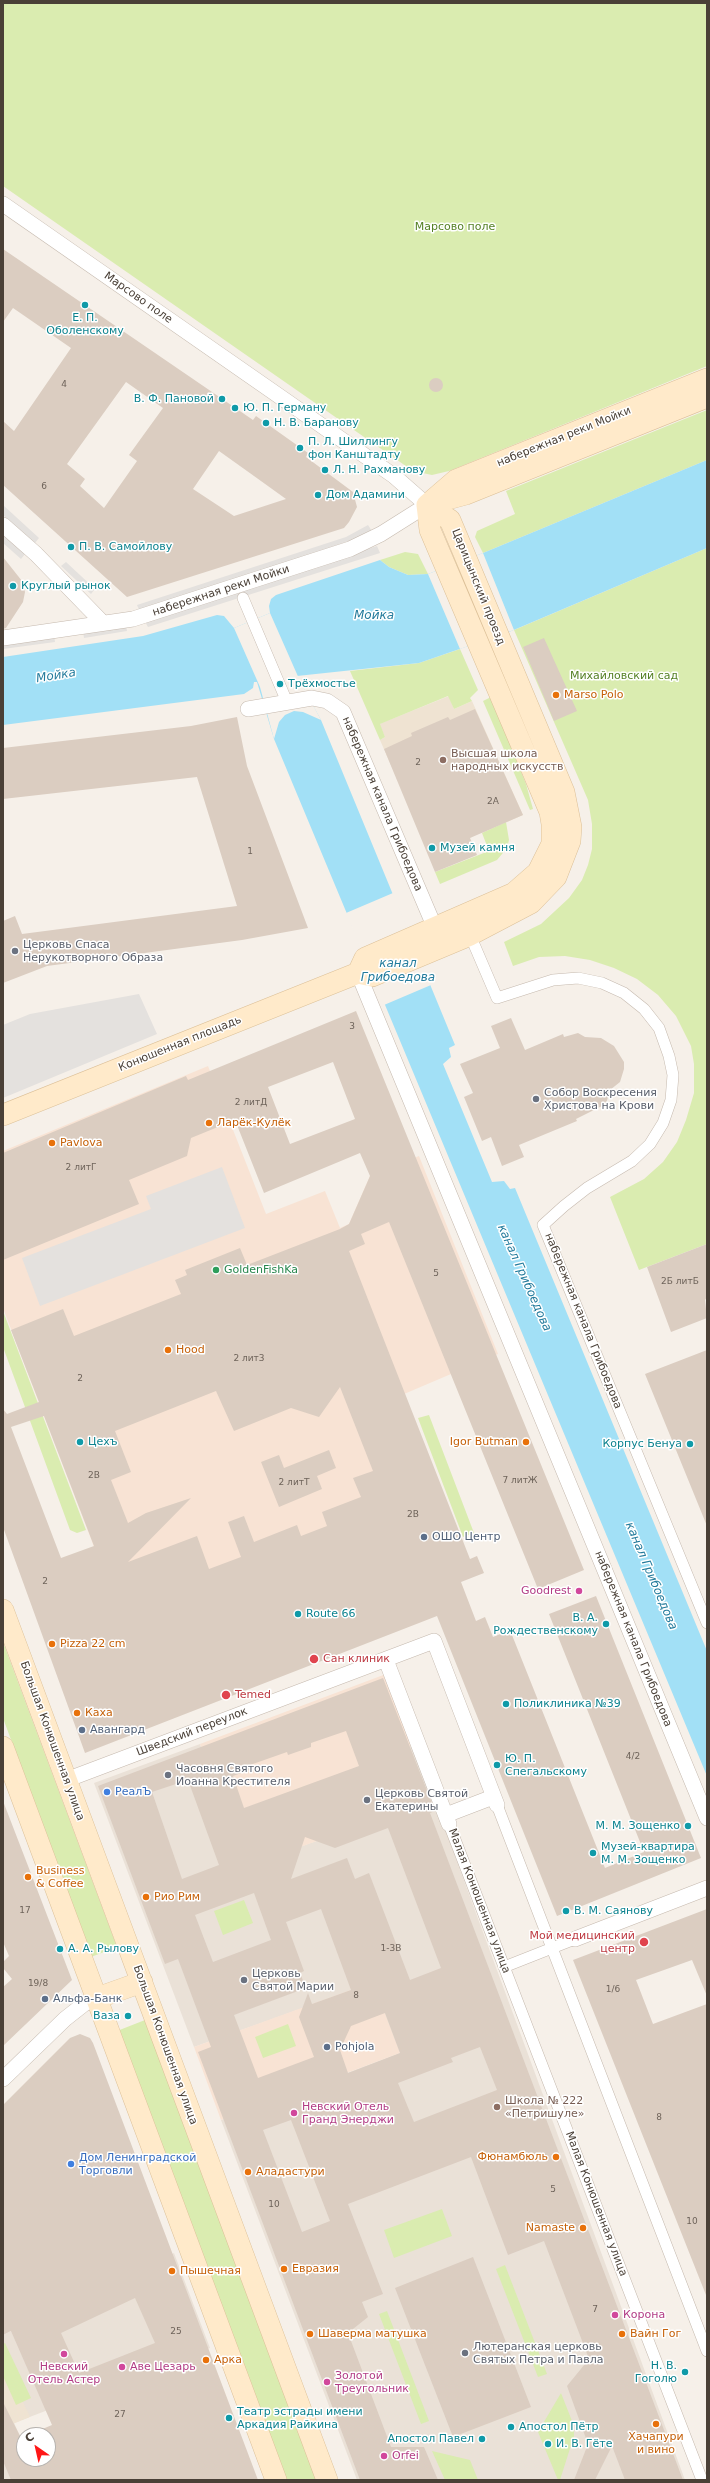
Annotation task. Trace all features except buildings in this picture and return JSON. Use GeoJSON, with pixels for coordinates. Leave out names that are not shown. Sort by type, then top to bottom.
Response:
{"type":"FeatureCollection","features":[{"type":"Feature","properties":{"kind":"main road","name":"набережная реки Мойки"},"geometry":{"type":"LineString","coordinates":[[427,505],[456,480],[707,379]]}},
{"type":"Feature","properties":{"kind":"main road","name":"набережная реки Мойки"},"geometry":{"type":"LineString","coordinates":[[427,505],[466,494],[707,398]]}},
{"type":"Feature","properties":{"kind":"main road","name":"Царицынский проезд"},"geometry":{"type":"LineString","coordinates":[[415,947],[470,935],[522,909],[540,896],[556,877],[570,841],[571,827],[564,792],[450,520],[427,505]]}},
{"type":"Feature","properties":{"kind":"main road","name":"Царицынский проезд"},"geometry":{"type":"LineString","coordinates":[[415,947],[436,928],[498,901],[522,887],[538,872],[552,844],[552,824],[550,812],[476,644],[430,530],[427,505]]}},
{"type":"Feature","properties":{"kind":"main road","name":"Конюшенная площадь"},"geometry":{"type":"LineString","coordinates":[[3,1115],[365,969],[415,947]]}},
{"type":"Feature","properties":{"kind":"main road","name":"Большая Конюшенная улица"},"geometry":{"type":"LineString","coordinates":[[3,1610],[327,2480]]}},
{"type":"Feature","properties":{"kind":"main road"},"geometry":{"type":"LineString","coordinates":[[3,1747],[276,2480]]}},
{"type":"Feature","properties":{"kind":"main road"},"geometry":{"type":"LineString","coordinates":[[97,1998],[142,1982]]}},
{"type":"Feature","properties":{"kind":"street","name":"Марсово поле"},"geometry":{"type":"LineString","coordinates":[[3,204],[394,476],[427,505]]}},
{"type":"Feature","properties":{"kind":"street","name":"набережная реки Мойки"},"geometry":{"type":"LineString","coordinates":[[3,638],[134,619],[350,549],[381,534],[427,505]]}},
{"type":"Feature","properties":{"kind":"street"},"geometry":{"type":"LineString","coordinates":[[3,525],[36,554],[104,624]]}},
{"type":"Feature","properties":{"kind":"street"},"geometry":{"type":"LineString","coordinates":[[243,598],[287,702],[248,709]]}},
{"type":"Feature","properties":{"kind":"street","name":"набережная канала Грибоедова"},"geometry":{"type":"LineString","coordinates":[[287,702],[312,698],[335,704],[348,719],[436,928]]}},
{"type":"Feature","properties":{"kind":"street","name":"набережная канала Грибоедова"},"geometry":{"type":"LineString","coordinates":[[470,935],[497,998],[553,980],[578,978],[602,983],[624,993],[644,1009],[658,1028],[669,1056],[673,1075],[671,1100],[663,1123],[650,1144],[632,1161],[581,1192],[543,1225],[707,1622]]}},
{"type":"Feature","properties":{"kind":"street","name":"набережная канала Грибоедова"},"geometry":{"type":"LineString","coordinates":[[365,969],[707,1818]]}},
{"type":"Feature","properties":{"kind":"street"},"geometry":{"type":"LineString","coordinates":[[386,1660],[434,1641],[707,2351]]}},
{"type":"Feature","properties":{"kind":"street","name":"Шведский переулок"},"geometry":{"type":"LineString","coordinates":[[66,1780],[386,1660]]}},
{"type":"Feature","properties":{"kind":"street","name":"Малая Конюшенная улица"},"geometry":{"type":"LineString","coordinates":[[386,1660],[702,2480]]}},
{"type":"Feature","properties":{"kind":"street","name":"Малая Конюшенная улица"},"geometry":{"type":"LineString","coordinates":[[448,1820],[495,1801]]}},
{"type":"Feature","properties":{"kind":"street"},"geometry":{"type":"LineString","coordinates":[[504,1967],[707,1888]]}},
{"type":"Feature","properties":{"kind":"street"},"geometry":{"type":"LineString","coordinates":[[3,2079],[64,2020],[84,2004],[97,1998]]}},
{"type":"Feature","properties":{"kind":"shaded area"},"geometry":{"type":"Polygon","coordinates":[[[3,505],[39,538],[35,543],[3,515],[3,505]]]}},
{"type":"Feature","properties":{"kind":"shaded area"},"geometry":{"type":"Polygon","coordinates":[[[368,525],[372,531],[361,537],[140,612],[137,605],[346,537],[368,525]]]}},
{"type":"Feature","properties":{"kind":"shaded area"},"geometry":{"type":"Polygon","coordinates":[[[3,535],[25,554],[21,559],[3,543],[3,535]]]}},
{"type":"Feature","properties":{"kind":"shaded area"},"geometry":{"type":"Polygon","coordinates":[[[377,546],[380,553],[148,627],[144,620],[377,546]]]}},
{"type":"Feature","properties":{"kind":"shaded area"},"geometry":{"type":"Polygon","coordinates":[[[66,562],[95,589],[91,594],[61,566],[66,562]]]}},
{"type":"Feature","properties":{"kind":"shaded area"},"geometry":{"type":"Polygon","coordinates":[[[126,625],[127,631],[84,638],[83,631],[126,625]]]}},
{"type":"Feature","properties":{"kind":"shaded area"},"geometry":{"type":"Polygon","coordinates":[[[54,635],[55,642],[3,649],[3,643],[54,635]]]}},
{"type":"Feature","properties":{"kind":"shaded area","name":"Высшая школа народных искусств"},"geometry":{"type":"Polygon","coordinates":[[[449,696],[454,709],[472,701],[523,815],[482,833],[411,811],[380,740],[385,737],[379,724],[449,696]]]}},
{"type":"Feature","properties":{"kind":"shaded area"},"geometry":{"type":"Polygon","coordinates":[[[139,994],[157,1034],[3,1098],[3,1025],[30,1014],[139,994]]]}},
{"type":"Feature","properties":{"kind":"shaded area"},"geometry":{"type":"Polygon","coordinates":[[[208,1066],[266,1214],[325,1191],[340,1228],[349,1224],[370,1176],[419,1156],[498,1354],[390,1400],[461,1582],[147,1686],[3,1308],[3,1151],[208,1066]]]}},
{"type":"Feature","properties":{"kind":"shaded area"},"geometry":{"type":"Polygon","coordinates":[[[222,1167],[245,1228],[40,1306],[22,1258],[151,1209],[146,1196],[222,1167]]]}},
{"type":"Feature","properties":{"kind":"shaded area"},"geometry":{"type":"Polygon","coordinates":[[[386,1674],[414,1745],[298,1790],[317,1841],[244,1867],[200,1744],[386,1674]]]}},
{"type":"Feature","properties":{"kind":"shaded area"},"geometry":{"type":"Polygon","coordinates":[[[200,1744],[244,1867],[316,1841],[297,1790],[414,1745],[685,2480],[357,2480],[221,2120],[400,2053],[306,2007],[194,2047],[94,1783],[200,1744]]]}},
{"type":"Feature","properties":{"kind":"shaded area"},"geometry":{"type":"Polygon","coordinates":[[[373,1982],[400,2053],[221,2120],[194,2047],[373,1982]]]}},
{"type":"Feature","properties":{"kind":"shaded area"},"geometry":{"type":"Polygon","coordinates":[[[174,2253],[210,2348],[14,2423],[16,2427],[16,2467],[30,2467],[39,2480],[3,2480],[3,2335],[174,2253]]]}},
{"type":"Feature","properties":{"kind":"shaded area"},"geometry":{"type":"Polygon","coordinates":[[[3,2359],[30,2417],[3,2428],[3,2359]]]}},
{"type":"Feature","properties":{"kind":"green space","name":"Марсово поле"},"geometry":{"type":"Polygon","coordinates":[[[3,3],[707,3],[707,366],[449,471],[432,475],[413,471],[3,186],[3,3]]]}},
{"type":"Feature","properties":{"kind":"green space"},"geometry":{"type":"Polygon","coordinates":[[[707,410],[707,460],[483,553],[475,537],[477,531],[515,514],[506,491],[707,410]]]}},
{"type":"Feature","properties":{"kind":"green space","name":"Михайловский сад"},"geometry":{"type":"Polygon","coordinates":[[[707,548],[707,1244],[639,1270],[610,1197],[644,1179],[663,1162],[677,1142],[686,1120],[694,1093],[694,1064],[691,1046],[676,1016],[658,995],[637,979],[614,968],[590,960],[565,956],[539,957],[513,966],[504,942],[541,924],[569,898],[582,880],[592,849],[592,824],[588,800],[514,630],[707,548]]]}},
{"type":"Feature","properties":{"kind":"green space"},"geometry":{"type":"Polygon","coordinates":[[[405,552],[418,554],[428,574],[408,575],[389,567],[380,560],[405,552]]]}},
{"type":"Feature","properties":{"kind":"green space"},"geometry":{"type":"Polygon","coordinates":[[[460,649],[478,690],[470,698],[472,701],[454,709],[448,696],[380,724],[385,737],[380,740],[350,671],[419,663],[460,649]]]}},
{"type":"Feature","properties":{"kind":"green space"},"geometry":{"type":"Polygon","coordinates":[[[491,697],[526,784],[533,809],[530,810],[483,701],[491,697]]]}},
{"type":"Feature","properties":{"kind":"green space"},"geometry":{"type":"Polygon","coordinates":[[[506,822],[509,840],[507,848],[497,860],[440,884],[435,872],[489,851],[482,833],[506,822]]]}},
{"type":"Feature","properties":{"kind":"green space"},"geometry":{"type":"Polygon","coordinates":[[[3,1311],[86,1530],[77,1533],[70,1530],[3,1347],[3,1311]]]}},
{"type":"Feature","properties":{"kind":"green space"},"geometry":{"type":"Polygon","coordinates":[[[429,1415],[474,1533],[463,1537],[418,1418],[429,1415]]]}},
{"type":"Feature","properties":{"kind":"green space"},"geometry":{"type":"Polygon","coordinates":[[[3,1642],[117,1947],[91,1957],[3,1718],[3,1642]]]}},
{"type":"Feature","properties":{"kind":"green space"},"geometry":{"type":"Polygon","coordinates":[[[244,1900],[253,1923],[223,1935],[214,1911],[244,1900]]]}},
{"type":"Feature","properties":{"kind":"green space"},"geometry":{"type":"Polygon","coordinates":[[[145,2020],[318,2480],[286,2480],[117,2031],[145,2020]]]}},
{"type":"Feature","properties":{"kind":"green space"},"geometry":{"type":"Polygon","coordinates":[[[288,2024],[296,2046],[263,2058],[255,2037],[288,2024]]]}},
{"type":"Feature","properties":{"kind":"green space"},"geometry":{"type":"Polygon","coordinates":[[[442,2209],[452,2236],[394,2258],[384,2230],[442,2209]]]}},
{"type":"Feature","properties":{"kind":"green space"},"geometry":{"type":"Polygon","coordinates":[[[505,2265],[547,2374],[538,2377],[496,2269],[505,2265]]]}},
{"type":"Feature","properties":{"kind":"green space"},"geometry":{"type":"Polygon","coordinates":[[[387,2311],[429,2421],[421,2424],[379,2314],[387,2311]]]}},
{"type":"Feature","properties":{"kind":"green space"},"geometry":{"type":"Polygon","coordinates":[[[5,2343],[31,2398],[16,2405],[3,2376],[3,2344],[5,2343]]]}},
{"type":"Feature","properties":{"kind":"green space"},"geometry":{"type":"Polygon","coordinates":[[[561,2393],[574,2426],[574,2436],[560,2480],[558,2480],[538,2432],[561,2393]]]}},
{"type":"Feature","properties":{"kind":"green space"},"geometry":{"type":"Polygon","coordinates":[[[432,2451],[470,2460],[478,2480],[445,2480],[432,2451]]]}},
{"type":"Feature","properties":{"kind":"water"},"geometry":{"type":"Polygon","coordinates":[[[707,460],[707,548],[509,632],[419,663],[297,676],[321,720],[455,1045],[449,1048],[451,1057],[443,1064],[492,1182],[504,1181],[510,1189],[515,1188],[707,1651],[707,1776],[274,739],[257,682],[254,682],[253,688],[244,694],[3,725],[3,657],[143,636],[217,615],[224,616],[234,628],[270,613],[269,606],[271,599],[276,595],[380,560],[389,567],[408,575],[428,574],[483,553],[707,460]]]}},
{"type":"Feature","properties":{"kind":"pier"},"geometry":{"type":"Polygon","coordinates":[[[483,553],[514,630],[460,649],[428,574],[483,553]]]}},
{"type":"Feature","properties":{"kind":"pier"},"geometry":{"type":"Polygon","coordinates":[[[270,613],[300,681],[321,720],[303,712],[294,711],[285,715],[279,722],[274,739],[260,687],[234,628],[270,613]]]}},
{"type":"Feature","properties":{"kind":"pier"},"geometry":{"type":"Polygon","coordinates":[[[393,893],[431,985],[384,1005],[346,913],[393,893]]]}},
{"type":"Feature","properties":{"kind":"place","name":"Е. П. Оболенскому"},"geometry":{"type":"Point","coordinates":[85,305]}},
{"type":"Feature","properties":{"kind":"place","name":"В. Ф. Пановой"},"geometry":{"type":"Point","coordinates":[222,399]}},
{"type":"Feature","properties":{"kind":"place","name":"Ю. П. Герману"},"geometry":{"type":"Point","coordinates":[235,408]}},
{"type":"Feature","properties":{"kind":"place","name":"Н. В. Баранову"},"geometry":{"type":"Point","coordinates":[266,423]}},
{"type":"Feature","properties":{"kind":"place","name":"П. Л. Шиллингу фон Канштадту"},"geometry":{"type":"Point","coordinates":[300,448]}},
{"type":"Feature","properties":{"kind":"place","name":"Л. Н. Рахманову"},"geometry":{"type":"Point","coordinates":[325,470]}},
{"type":"Feature","properties":{"kind":"place","name":"Дом Адамини"},"geometry":{"type":"Point","coordinates":[318,495]}},
{"type":"Feature","properties":{"kind":"place","name":"П. В. Самойлову"},"geometry":{"type":"Point","coordinates":[71,547]}},
{"type":"Feature","properties":{"kind":"place","name":"Круглый рынок"},"geometry":{"type":"Point","coordinates":[13,586]}},
{"type":"Feature","properties":{"kind":"place","name":"Трёхмостье"},"geometry":{"type":"Point","coordinates":[280,684]}},
{"type":"Feature","properties":{"kind":"place","name":"Marso Polo"},"geometry":{"type":"Point","coordinates":[556,695]}},
{"type":"Feature","properties":{"kind":"place","name":"Высшая школа народных искусств"},"geometry":{"type":"Point","coordinates":[443,760]}},
{"type":"Feature","properties":{"kind":"place","name":"Музей камня"},"geometry":{"type":"Point","coordinates":[432,848]}},
{"type":"Feature","properties":{"kind":"place","name":"Церковь Спаса Нерукотворного Образа"},"geometry":{"type":"Point","coordinates":[15,951]}},
{"type":"Feature","properties":{"kind":"place","name":"Собор Воскресения Христова на Крови"},"geometry":{"type":"Point","coordinates":[536,1099]}},
{"type":"Feature","properties":{"kind":"place","name":"Ларёк-Кулёк"},"geometry":{"type":"Point","coordinates":[209,1123]}},
{"type":"Feature","properties":{"kind":"place","name":"Pavlova"},"geometry":{"type":"Point","coordinates":[52,1143]}},
{"type":"Feature","properties":{"kind":"place","name":"GoldenFishKa"},"geometry":{"type":"Point","coordinates":[216,1270]}},
{"type":"Feature","properties":{"kind":"place","name":"Hood"},"geometry":{"type":"Point","coordinates":[168,1350]}},
{"type":"Feature","properties":{"kind":"place","name":"Цехъ"},"geometry":{"type":"Point","coordinates":[80,1442]}},
{"type":"Feature","properties":{"kind":"place","name":"Igor Butman"},"geometry":{"type":"Point","coordinates":[526,1442]}},
{"type":"Feature","properties":{"kind":"place","name":"Корпус Бенуа"},"geometry":{"type":"Point","coordinates":[690,1444]}},
{"type":"Feature","properties":{"kind":"place","name":"ОШО Центр"},"geometry":{"type":"Point","coordinates":[424,1537]}},
{"type":"Feature","properties":{"kind":"place","name":"Goodrest"},"geometry":{"type":"Point","coordinates":[579,1591]}},
{"type":"Feature","properties":{"kind":"place","name":"Route 66"},"geometry":{"type":"Point","coordinates":[298,1614]}},
{"type":"Feature","properties":{"kind":"place","name":"В. А. Рождественскому"},"geometry":{"type":"Point","coordinates":[606,1624]}},
{"type":"Feature","properties":{"kind":"place","name":"Pizza 22 cm"},"geometry":{"type":"Point","coordinates":[52,1644]}},
{"type":"Feature","properties":{"kind":"place","name":"Сан клиник"},"geometry":{"type":"Point","coordinates":[314,1659]}},
{"type":"Feature","properties":{"kind":"place","name":"Temed"},"geometry":{"type":"Point","coordinates":[226,1695]}},
{"type":"Feature","properties":{"kind":"place","name":"Поликлиника №39"},"geometry":{"type":"Point","coordinates":[506,1704]}},
{"type":"Feature","properties":{"kind":"place","name":"Каха"},"geometry":{"type":"Point","coordinates":[77,1713]}},
{"type":"Feature","properties":{"kind":"place","name":"Авангард"},"geometry":{"type":"Point","coordinates":[82,1730]}},
{"type":"Feature","properties":{"kind":"place","name":"Ю. П. Спегальскому"},"geometry":{"type":"Point","coordinates":[497,1765]}},
{"type":"Feature","properties":{"kind":"place","name":"Часовня Святого Иоанна Крестителя"},"geometry":{"type":"Point","coordinates":[168,1775]}},
{"type":"Feature","properties":{"kind":"place","name":"РеалЪ"},"geometry":{"type":"Point","coordinates":[107,1792]}},
{"type":"Feature","properties":{"kind":"place","name":"Церковь Cвятой Екатерины"},"geometry":{"type":"Point","coordinates":[367,1800]}},
{"type":"Feature","properties":{"kind":"place","name":"М. М. Зощенко"},"geometry":{"type":"Point","coordinates":[688,1826]}},
{"type":"Feature","properties":{"kind":"place","name":"Музей-квартира М. М. Зощенко"},"geometry":{"type":"Point","coordinates":[593,1853]}},
{"type":"Feature","properties":{"kind":"place","name":"Business & Coffee"},"geometry":{"type":"Point","coordinates":[28,1877]}},
{"type":"Feature","properties":{"kind":"place","name":"Рио Рим"},"geometry":{"type":"Point","coordinates":[146,1897]}},
{"type":"Feature","properties":{"kind":"place","name":"В. М. Саянову"},"geometry":{"type":"Point","coordinates":[566,1911]}},
{"type":"Feature","properties":{"kind":"place","name":"Мой медицинский центр"},"geometry":{"type":"Point","coordinates":[644,1942]}},
{"type":"Feature","properties":{"kind":"place","name":"А. А. Рылову"},"geometry":{"type":"Point","coordinates":[60,1949]}},
{"type":"Feature","properties":{"kind":"place","name":"Церковь Святой Марии"},"geometry":{"type":"Point","coordinates":[244,1980]}},
{"type":"Feature","properties":{"kind":"place","name":"Альфа-Банк"},"geometry":{"type":"Point","coordinates":[45,1999]}},
{"type":"Feature","properties":{"kind":"place","name":"Ваза"},"geometry":{"type":"Point","coordinates":[128,2016]}},
{"type":"Feature","properties":{"kind":"place","name":"Pohjola"},"geometry":{"type":"Point","coordinates":[327,2047]}},
{"type":"Feature","properties":{"kind":"place","name":"Школа № 222 «Петришуле»"},"geometry":{"type":"Point","coordinates":[497,2107]}},
{"type":"Feature","properties":{"kind":"place","name":"Невский Отель Гранд Энерджи"},"geometry":{"type":"Point","coordinates":[294,2113]}},
{"type":"Feature","properties":{"kind":"place","name":"Фюнамбюль"},"geometry":{"type":"Point","coordinates":[556,2157]}},
{"type":"Feature","properties":{"kind":"place","name":"Дом Ленинградской Торговли"},"geometry":{"type":"Point","coordinates":[71,2164]}},
{"type":"Feature","properties":{"kind":"place","name":"Аладастури"},"geometry":{"type":"Point","coordinates":[248,2172]}},
{"type":"Feature","properties":{"kind":"place","name":"Namaste"},"geometry":{"type":"Point","coordinates":[583,2228]}},
{"type":"Feature","properties":{"kind":"place","name":"Евразия"},"geometry":{"type":"Point","coordinates":[284,2269]}},
{"type":"Feature","properties":{"kind":"place","name":"Пышечная"},"geometry":{"type":"Point","coordinates":[172,2271]}},
{"type":"Feature","properties":{"kind":"place","name":"Корона"},"geometry":{"type":"Point","coordinates":[615,2315]}},
{"type":"Feature","properties":{"kind":"place","name":"Шаверма матушка"},"geometry":{"type":"Point","coordinates":[310,2334]}},
{"type":"Feature","properties":{"kind":"place","name":"Вайн Гог"},"geometry":{"type":"Point","coordinates":[622,2334]}},
{"type":"Feature","properties":{"kind":"place","name":"Лютеранская церковь Святых Петра и Павла"},"geometry":{"type":"Point","coordinates":[465,2353]}},
{"type":"Feature","properties":{"kind":"place","name":"Невский Отель Астер"},"geometry":{"type":"Point","coordinates":[64,2354]}},
{"type":"Feature","properties":{"kind":"place","name":"Арка"},"geometry":{"type":"Point","coordinates":[206,2360]}},
{"type":"Feature","properties":{"kind":"place","name":"Аве Цезарь"},"geometry":{"type":"Point","coordinates":[122,2367]}},
{"type":"Feature","properties":{"kind":"place","name":"Н. В. Гоголю"},"geometry":{"type":"Point","coordinates":[685,2372]}},
{"type":"Feature","properties":{"kind":"place","name":"Золотой Треугольник"},"geometry":{"type":"Point","coordinates":[327,2382]}},
{"type":"Feature","properties":{"kind":"place","name":"Театр эстрады имени Аркадия Райкина"},"geometry":{"type":"Point","coordinates":[229,2418]}},
{"type":"Feature","properties":{"kind":"place","name":"Хачапури и вино"},"geometry":{"type":"Point","coordinates":[656,2424]}},
{"type":"Feature","properties":{"kind":"place","name":"Апостол Пётр"},"geometry":{"type":"Point","coordinates":[511,2427]}},
{"type":"Feature","properties":{"kind":"place","name":"Апостол Павел"},"geometry":{"type":"Point","coordinates":[482,2439]}},
{"type":"Feature","properties":{"kind":"place","name":"И. В. Гёте"},"geometry":{"type":"Point","coordinates":[548,2444]}},
{"type":"Feature","properties":{"kind":"place","name":"Orfei"},"geometry":{"type":"Point","coordinates":[384,2456]}},
{"type":"Feature","properties":{"kind":"water label","name":"Мойка"},"geometry":{"type":"Point","coordinates":[374,616]}},
{"type":"Feature","properties":{"kind":"water label","name":"Мойка"},"geometry":{"type":"Point","coordinates":[56,676]}},
{"type":"Feature","properties":{"kind":"water label","name":"канал Грибоедова"},"geometry":{"type":"Point","coordinates":[398,971]}},
{"type":"Feature","properties":{"kind":"water label","name":"канал Грибоедова"},"geometry":{"type":"Point","coordinates":[524,1278]}},
{"type":"Feature","properties":{"kind":"water label","name":"канал Грибоедова"},"geometry":{"type":"Point","coordinates":[651,1576]}}]}
